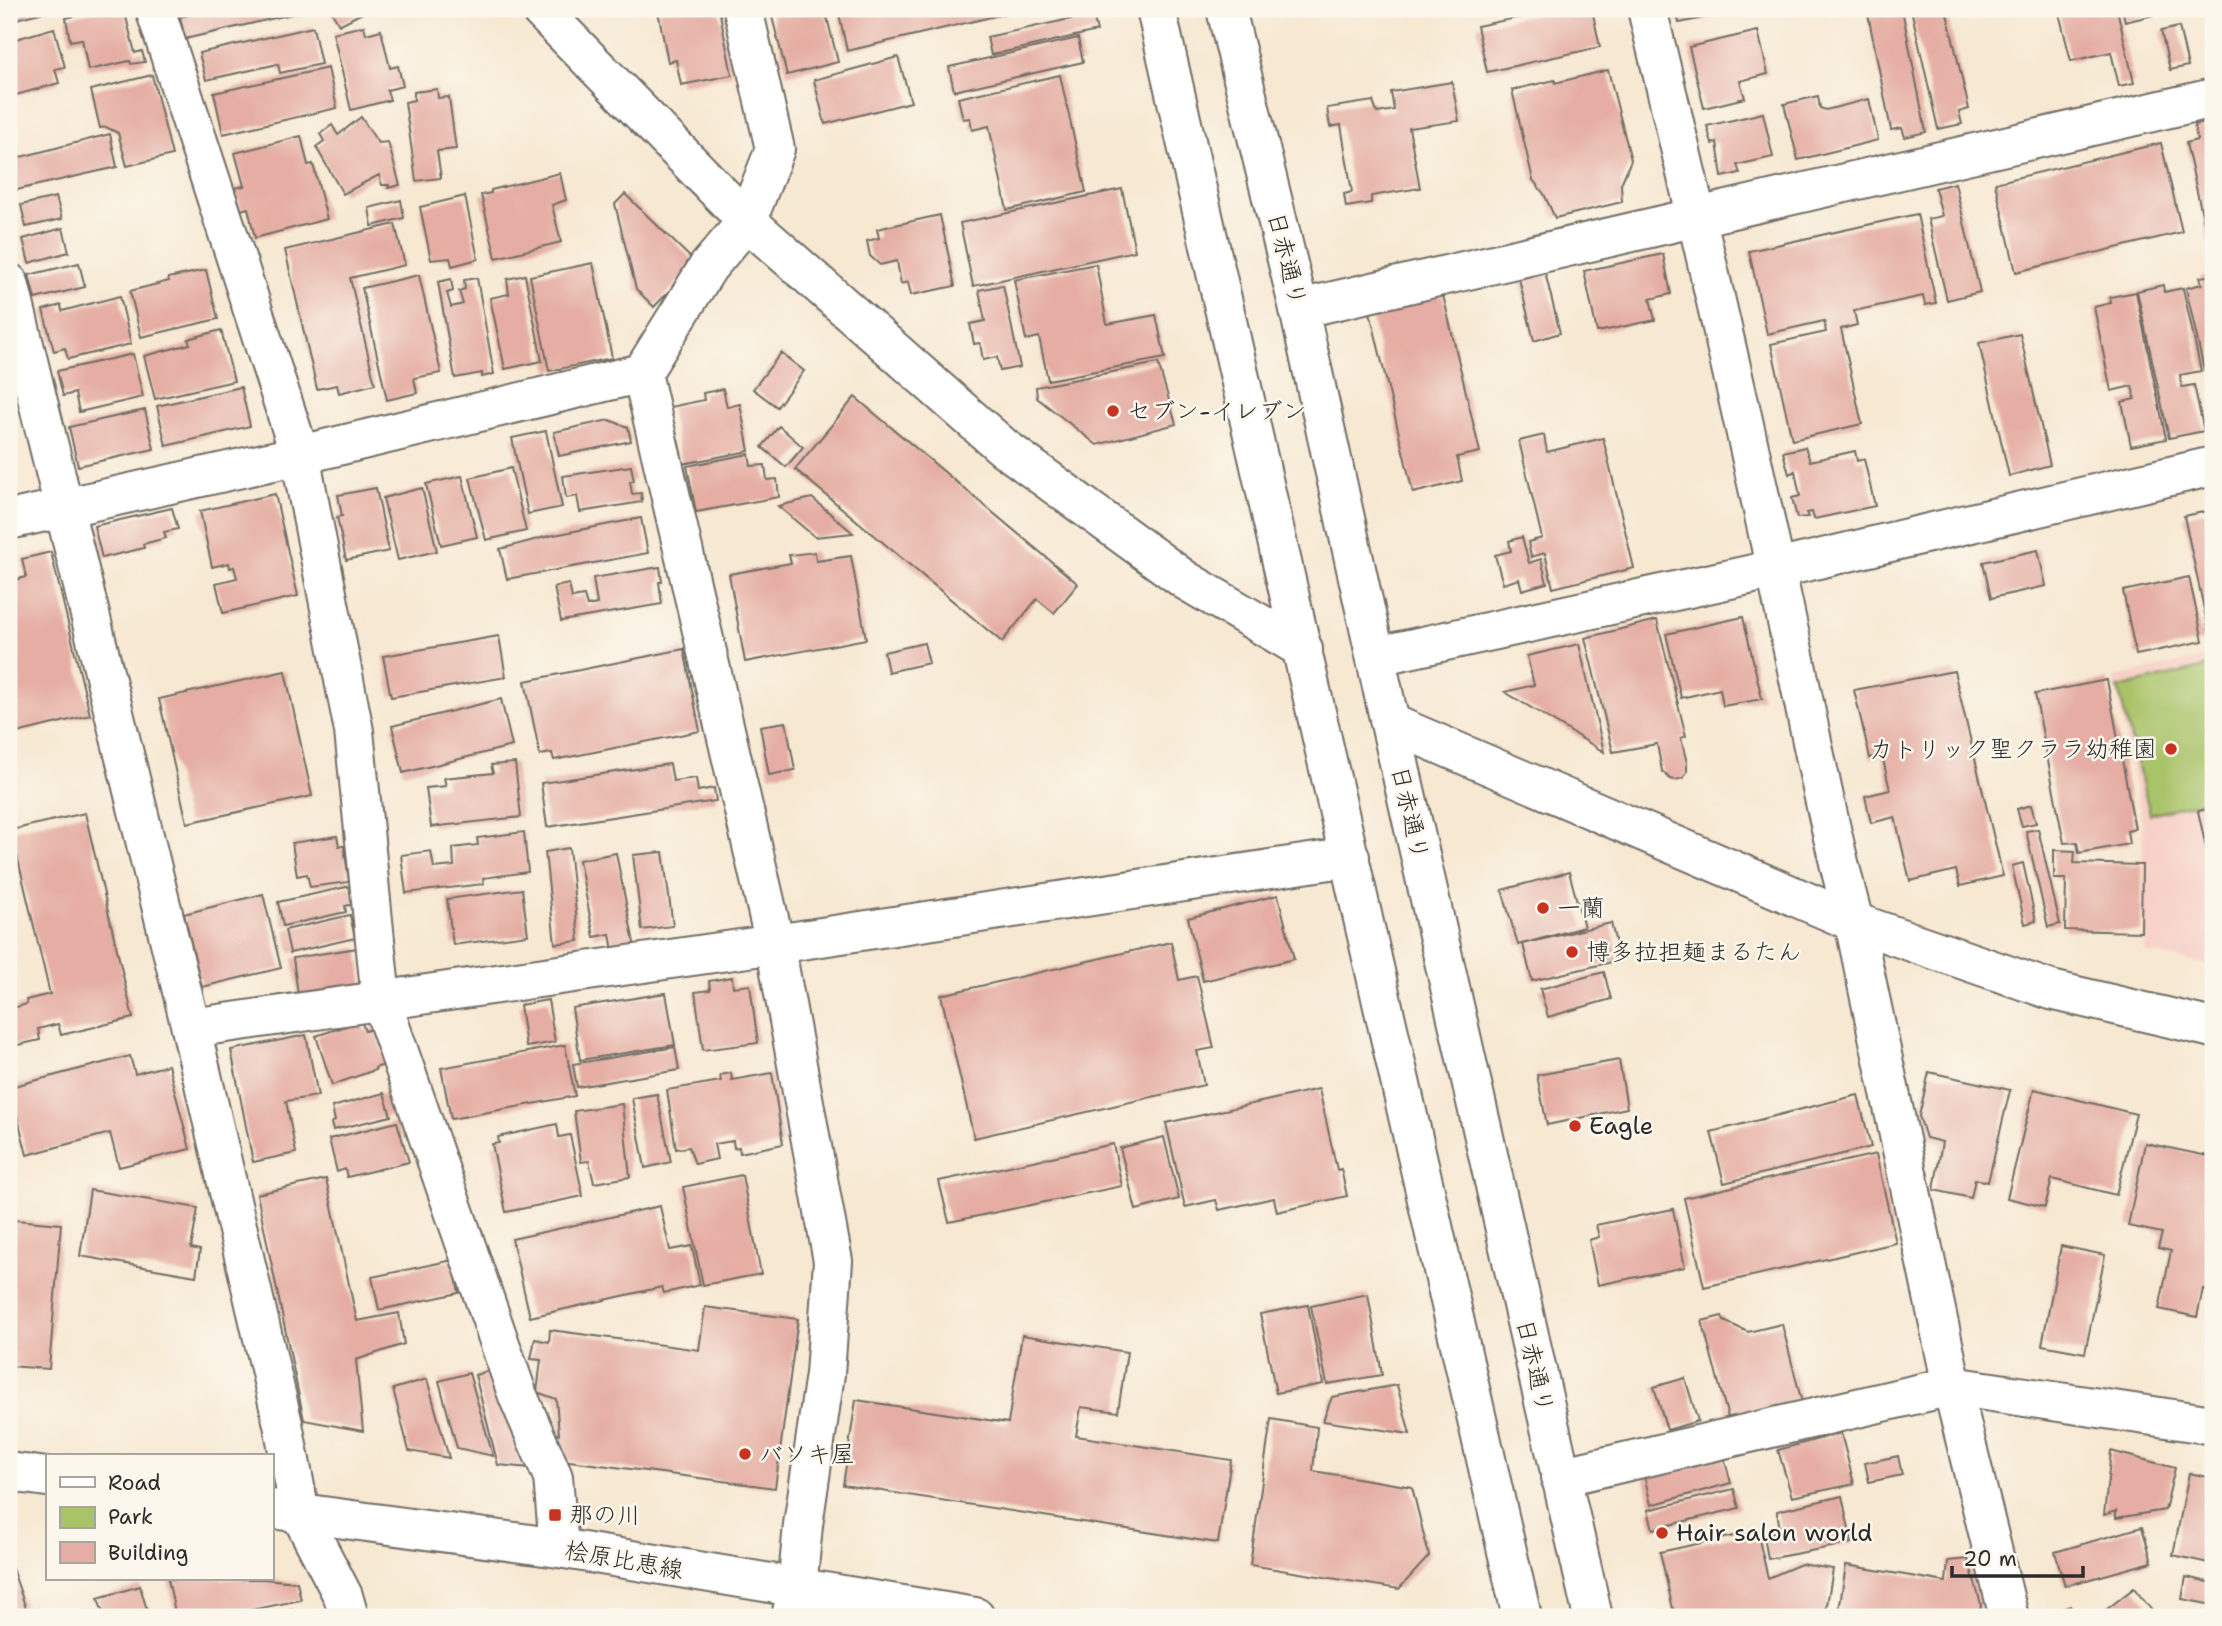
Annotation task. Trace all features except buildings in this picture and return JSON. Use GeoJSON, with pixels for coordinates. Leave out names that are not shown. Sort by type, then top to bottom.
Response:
{"type":"FeatureCollection","features":[{"type":"Feature","properties":{"kind":"street"},"geometry":{"type":"LineString","coordinates":[[155,9],[300,455],[354,731],[381,1000],[518,1396],[553,1477],[559,1548]]}},
{"type":"Feature","properties":{"kind":"street"},"geometry":{"type":"LineString","coordinates":[[540,9],[747,221],[1003,447],[1185,580],[1303,649]]}},
{"type":"Feature","properties":{"kind":"street"},"geometry":{"type":"LineString","coordinates":[[9,520],[300,455],[642,373],[708,267],[747,221],[775,149],[743,9]]}},
{"type":"Feature","properties":{"kind":"street"},"geometry":{"type":"LineString","coordinates":[[1156,9],[1522,1617]]}},
{"type":"Feature","properties":{"kind":"street","name":"日赤通り"},"geometry":{"type":"LineString","coordinates":[[1226,9],[1300,309],[1390,723],[1593,1617]]}},
{"type":"Feature","properties":{"kind":"street"},"geometry":{"type":"LineString","coordinates":[[1647,9],[1776,569],[1952,1387],[2009,1617]]}},
{"type":"Feature","properties":{"kind":"street"},"geometry":{"type":"LineString","coordinates":[[1300,309],[2213,98]]}},
{"type":"Feature","properties":{"kind":"street"},"geometry":{"type":"LineString","coordinates":[[9,283],[191,1028],[280,1410],[285,1511],[344,1596],[349,1617]]}},
{"type":"Feature","properties":{"kind":"street"},"geometry":{"type":"LineString","coordinates":[[642,373],[775,944],[833,1262],[825,1374],[794,1603]]}},
{"type":"Feature","properties":{"kind":"street"},"geometry":{"type":"LineString","coordinates":[[1377,656],[1776,569],[2213,466]]}},
{"type":"Feature","properties":{"kind":"street"},"geometry":{"type":"LineString","coordinates":[[1390,723],[1854,922],[2051,989],[2213,1027]]}},
{"type":"Feature","properties":{"kind":"street"},"geometry":{"type":"LineString","coordinates":[[191,1028],[775,944],[1350,856]]}},
{"type":"Feature","properties":{"kind":"street"},"geometry":{"type":"LineString","coordinates":[[1560,1477],[1952,1387],[2213,1425]]}},
{"type":"Feature","properties":{"kind":"street"},"geometry":{"type":"LineString","coordinates":[[9,1472],[46,1477]]}},
{"type":"Feature","properties":{"kind":"street","name":"桧原比恵線"},"geometry":{"type":"LineString","coordinates":[[285,1511],[559,1548],[794,1603],[975,1617]]}},
{"type":"Feature","properties":{"kind":"shaded area","name":"カトリック聖クララ幼稚園"},"geometry":{"type":"Polygon","coordinates":[[[2213,656],[2213,966],[2145,952],[2142,821],[2114,677],[2213,656]]]}},
{"type":"Feature","properties":{"kind":"green space"},"geometry":{"type":"Polygon","coordinates":[[[2213,665],[2213,799],[2150,814],[2118,688],[2213,665]]]}},
{"type":"Feature","properties":{"kind":"place","name":"セブン-イレブン"},"geometry":{"type":"Point","coordinates":[1113,411]}},
{"type":"Feature","properties":{"kind":"place","name":"カトリック聖クララ幼稚園"},"geometry":{"type":"Point","coordinates":[2171,749]}},
{"type":"Feature","properties":{"kind":"place","name":"一蘭"},"geometry":{"type":"Point","coordinates":[1543,908]}},
{"type":"Feature","properties":{"kind":"place","name":"博多拉担麺まるたん"},"geometry":{"type":"Point","coordinates":[1572,952]}},
{"type":"Feature","properties":{"kind":"place","name":"Eagle"},"geometry":{"type":"Point","coordinates":[1575,1126]}},
{"type":"Feature","properties":{"kind":"place","name":"バソキ屋"},"geometry":{"type":"Point","coordinates":[745,1454]}},
{"type":"Feature","properties":{"kind":"place","name":"那の川"},"geometry":{"type":"Point","coordinates":[555,1515]}},
{"type":"Feature","properties":{"kind":"place","name":"Hair salon world"},"geometry":{"type":"Point","coordinates":[1662,1533]}}]}
